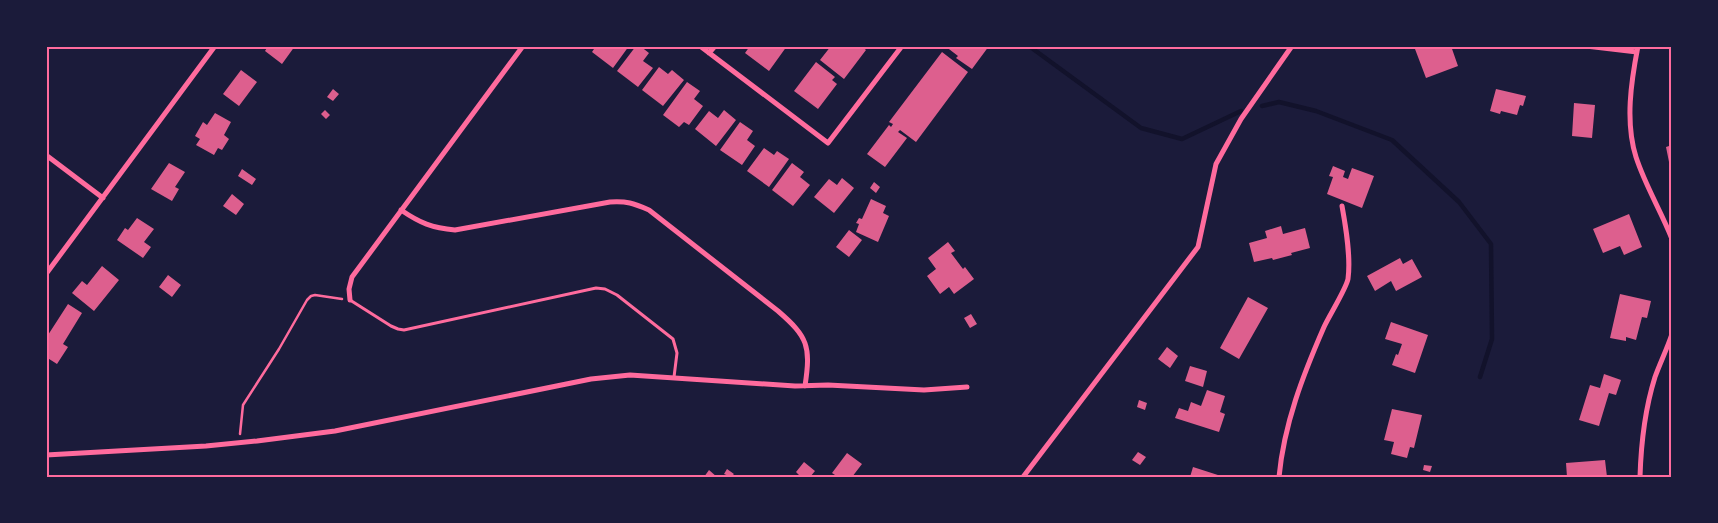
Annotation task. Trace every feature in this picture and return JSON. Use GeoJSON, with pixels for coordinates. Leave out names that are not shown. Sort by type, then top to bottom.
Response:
{"type":"FeatureCollection","features":[{"type":"Feature","properties":{"kind":"street"},"geometry":{"type":"LineString","coordinates":[[46,274],[215,46]]}},
{"type":"Feature","properties":{"kind":"street"},"geometry":{"type":"LineString","coordinates":[[350,300],[349,289],[352,277],[523,46]]}},
{"type":"Feature","properties":{"kind":"street"},"geometry":{"type":"LineString","coordinates":[[700,46],[828,143],[902,46]]}},
{"type":"Feature","properties":{"kind":"street"},"geometry":{"type":"LineString","coordinates":[[709,53],[715,46]]}},
{"type":"Feature","properties":{"kind":"street"},"geometry":{"type":"LineString","coordinates":[[1022,477],[1198,247],[1216,164],[1241,119],[1292,46]]}},
{"type":"Feature","properties":{"kind":"street"},"geometry":{"type":"LineString","coordinates":[[1586,46],[1637,49],[1634,66],[1630,130],[1637,160],[1672,239]]}},
{"type":"Feature","properties":{"kind":"street"},"geometry":{"type":"LineString","coordinates":[[46,155],[103,198]]}},
{"type":"Feature","properties":{"kind":"street"},"geometry":{"type":"LineString","coordinates":[[401,210],[418,222],[439,229],[455,230],[610,202],[627,201],[636,204],[649,210],[796,327],[805,342],[808,352],[809,363],[805,386]]}},
{"type":"Feature","properties":{"kind":"street"},"geometry":{"type":"LineString","coordinates":[[1279,477],[1281,456],[1295,399],[1325,324],[1348,281],[1346,227],[1342,206]]}},
{"type":"Feature","properties":{"kind":"street"},"geometry":{"type":"LineString","coordinates":[[1640,477],[1648,406],[1655,377],[1672,334]]}},
{"type":"Feature","properties":{"kind":"street"},"geometry":{"type":"LineString","coordinates":[[46,455],[240,443],[335,431],[591,379],[630,376],[674,377],[805,386],[828,385],[924,390],[967,387]]}},
{"type":"Feature","properties":{"kind":"lane"},"geometry":{"type":"LineString","coordinates":[[350,300],[398,330],[404,330],[596,288],[605,289],[617,294],[673,339],[677,353],[674,377]]}},
{"type":"Feature","properties":{"kind":"path"},"geometry":{"type":"LineString","coordinates":[[240,443],[243,405],[279,349],[307,300],[315,295],[350,300]]}},
{"type":"Feature","properties":{"kind":"building"},"geometry":{"type":"Polygon","coordinates":[[[268,46],[295,46],[282,64],[265,51],[268,46]]]}},
{"type":"Feature","properties":{"kind":"building"},"geometry":{"type":"Polygon","coordinates":[[[596,46],[629,46],[613,68],[592,52],[596,46]]]}},
{"type":"Feature","properties":{"kind":"building"},"geometry":{"type":"Polygon","coordinates":[[[636,46],[640,46],[649,53],[643,61],[653,68],[638,87],[617,71],[636,46]]]}},
{"type":"Feature","properties":{"kind":"building"},"geometry":{"type":"Polygon","coordinates":[[[750,46],[787,46],[769,71],[745,53],[750,46]]]}},
{"type":"Feature","properties":{"kind":"building"},"geometry":{"type":"Polygon","coordinates":[[[831,46],[861,46],[866,50],[844,79],[820,60],[831,46]]]}},
{"type":"Feature","properties":{"kind":"building"},"geometry":{"type":"Polygon","coordinates":[[[945,46],[989,46],[972,69],[956,58],[958,56],[945,46]]]}},
{"type":"Feature","properties":{"kind":"building"},"geometry":{"type":"Polygon","coordinates":[[[1422,46],[1451,46],[1458,66],[1426,78],[1415,49],[1422,46]]]}},
{"type":"Feature","properties":{"kind":"building"},"geometry":{"type":"Polygon","coordinates":[[[942,52],[968,72],[916,142],[900,130],[898,132],[907,138],[885,167],[867,154],[889,125],[891,127],[893,124],[889,122],[942,52]]]}},
{"type":"Feature","properties":{"kind":"building"},"geometry":{"type":"Polygon","coordinates":[[[816,62],[835,77],[832,80],[837,84],[818,109],[794,91],[816,62]]]}},
{"type":"Feature","properties":{"kind":"building"},"geometry":{"type":"Polygon","coordinates":[[[659,67],[668,74],[672,70],[684,80],[663,106],[642,90],[659,67]]]}},
{"type":"Feature","properties":{"kind":"building"},"geometry":{"type":"Polygon","coordinates":[[[241,70],[257,82],[239,106],[223,94],[241,70]]]}},
{"type":"Feature","properties":{"kind":"building"},"geometry":{"type":"Polygon","coordinates":[[[687,82],[700,91],[694,99],[703,106],[689,125],[684,122],[679,127],[663,115],[687,82]]]}},
{"type":"Feature","properties":{"kind":"building"},"geometry":{"type":"Polygon","coordinates":[[[333,89],[339,94],[333,101],[327,97],[333,89]]]}},
{"type":"Feature","properties":{"kind":"building"},"geometry":{"type":"Polygon","coordinates":[[[1496,89],[1526,96],[1523,106],[1520,105],[1517,115],[1501,111],[1500,114],[1490,111],[1496,89]]]}},
{"type":"Feature","properties":{"kind":"building"},"geometry":{"type":"Polygon","coordinates":[[[1574,103],[1595,105],[1592,138],[1572,136],[1574,103]]]}},
{"type":"Feature","properties":{"kind":"building"},"geometry":{"type":"Polygon","coordinates":[[[325,110],[330,115],[326,119],[321,114],[325,110]]]}},
{"type":"Feature","properties":{"kind":"building"},"geometry":{"type":"Polygon","coordinates":[[[724,110],[736,120],[716,146],[695,129],[709,111],[718,118],[724,110]]]}},
{"type":"Feature","properties":{"kind":"building"},"geometry":{"type":"Polygon","coordinates":[[[215,113],[231,122],[224,135],[229,139],[222,150],[218,148],[214,155],[196,145],[200,139],[195,136],[203,122],[207,125],[215,113]]]}},
{"type":"Feature","properties":{"kind":"building"},"geometry":{"type":"Polygon","coordinates":[[[740,122],[753,131],[747,140],[755,146],[742,165],[720,150],[740,122]]]}},
{"type":"Feature","properties":{"kind":"building"},"geometry":{"type":"Polygon","coordinates":[[[1672,145],[1672,162],[1669,162],[1666,147],[1672,145]]]}},
{"type":"Feature","properties":{"kind":"building"},"geometry":{"type":"Polygon","coordinates":[[[764,148],[774,155],[777,151],[789,159],[769,187],[747,171],[764,148]]]}},
{"type":"Feature","properties":{"kind":"building"},"geometry":{"type":"Polygon","coordinates":[[[169,163],[185,172],[175,187],[179,189],[172,201],[151,189],[169,163]]]}},
{"type":"Feature","properties":{"kind":"building"},"geometry":{"type":"Polygon","coordinates":[[[792,163],[804,172],[800,177],[810,185],[793,206],[772,190],[792,163]]]}},
{"type":"Feature","properties":{"kind":"building"},"geometry":{"type":"Polygon","coordinates":[[[1333,166],[1345,171],[1343,177],[1348,179],[1352,168],[1374,176],[1362,208],[1327,194],[1333,177],[1329,176],[1333,166]]]}},
{"type":"Feature","properties":{"kind":"building"},"geometry":{"type":"Polygon","coordinates":[[[242,169],[256,179],[252,185],[238,176],[242,169]]]}},
{"type":"Feature","properties":{"kind":"building"},"geometry":{"type":"Polygon","coordinates":[[[842,178],[854,188],[834,213],[814,197],[829,179],[837,185],[842,178]]]}},
{"type":"Feature","properties":{"kind":"building"},"geometry":{"type":"Polygon","coordinates":[[[874,182],[880,187],[876,193],[870,188],[874,182]]]}},
{"type":"Feature","properties":{"kind":"building"},"geometry":{"type":"Polygon","coordinates":[[[232,194],[244,204],[236,215],[223,206],[232,194]]]}},
{"type":"Feature","properties":{"kind":"building"},"geometry":{"type":"Polygon","coordinates":[[[871,199],[886,206],[883,213],[889,216],[878,242],[856,232],[859,224],[856,223],[859,218],[862,219],[871,199]]]}},
{"type":"Feature","properties":{"kind":"building"},"geometry":{"type":"Polygon","coordinates":[[[1629,214],[1642,247],[1624,255],[1620,246],[1603,253],[1593,229],[1629,214]]]}},
{"type":"Feature","properties":{"kind":"building"},"geometry":{"type":"Polygon","coordinates":[[[137,218],[154,229],[144,242],[151,247],[143,258],[117,240],[125,228],[128,230],[137,218]]]}},
{"type":"Feature","properties":{"kind":"building"},"geometry":{"type":"Polygon","coordinates":[[[1281,226],[1283,234],[1305,228],[1310,248],[1273,260],[1272,258],[1254,262],[1249,243],[1267,238],[1265,231],[1281,226]]]}},
{"type":"Feature","properties":{"kind":"building"},"geometry":{"type":"Polygon","coordinates":[[[849,230],[862,240],[849,257],[836,247],[849,230]]]}},
{"type":"Feature","properties":{"kind":"building"},"geometry":{"type":"Polygon","coordinates":[[[948,242],[955,251],[951,253],[963,269],[965,267],[974,279],[954,294],[949,287],[940,294],[927,276],[936,269],[928,258],[948,242]]]}},
{"type":"Feature","properties":{"kind":"building"},"geometry":{"type":"Polygon","coordinates":[[[1400,258],[1403,264],[1412,259],[1422,277],[1396,291],[1391,281],[1375,291],[1367,276],[1400,258]]]}},
{"type":"Feature","properties":{"kind":"building"},"geometry":{"type":"Polygon","coordinates":[[[102,266],[119,280],[94,311],[72,293],[82,281],[87,285],[102,266]]]}},
{"type":"Feature","properties":{"kind":"building"},"geometry":{"type":"Polygon","coordinates":[[[168,275],[181,285],[172,297],[159,287],[168,275]]]}},
{"type":"Feature","properties":{"kind":"building"},"geometry":{"type":"Polygon","coordinates":[[[1620,294],[1651,301],[1647,318],[1642,317],[1636,340],[1626,337],[1626,341],[1610,338],[1620,294]]]}},
{"type":"Feature","properties":{"kind":"building"},"geometry":{"type":"Polygon","coordinates":[[[1248,297],[1268,308],[1239,359],[1220,348],[1248,297]]]}},
{"type":"Feature","properties":{"kind":"building"},"geometry":{"type":"Polygon","coordinates":[[[68,304],[82,313],[63,344],[68,347],[57,364],[46,357],[46,334],[48,335],[68,304]]]}},
{"type":"Feature","properties":{"kind":"building"},"geometry":{"type":"Polygon","coordinates":[[[971,314],[977,324],[970,328],[964,318],[971,314]]]}},
{"type":"Feature","properties":{"kind":"building"},"geometry":{"type":"Polygon","coordinates":[[[1391,322],[1428,335],[1415,373],[1392,365],[1402,344],[1385,339],[1391,322]]]}},
{"type":"Feature","properties":{"kind":"building"},"geometry":{"type":"Polygon","coordinates":[[[1167,347],[1178,356],[1170,368],[1158,359],[1167,347]]]}},
{"type":"Feature","properties":{"kind":"building"},"geometry":{"type":"Polygon","coordinates":[[[1190,366],[1207,371],[1203,387],[1185,381],[1190,366]]]}},
{"type":"Feature","properties":{"kind":"building"},"geometry":{"type":"Polygon","coordinates":[[[1604,374],[1621,380],[1616,395],[1609,393],[1599,426],[1579,420],[1590,385],[1600,388],[1604,374]]]}},
{"type":"Feature","properties":{"kind":"building"},"geometry":{"type":"Polygon","coordinates":[[[1207,390],[1225,396],[1220,412],[1225,414],[1219,432],[1175,418],[1179,408],[1188,411],[1191,402],[1201,406],[1207,390]]]}},
{"type":"Feature","properties":{"kind":"building"},"geometry":{"type":"Polygon","coordinates":[[[1139,400],[1147,403],[1145,410],[1137,407],[1139,400]]]}},
{"type":"Feature","properties":{"kind":"building"},"geometry":{"type":"Polygon","coordinates":[[[1392,409],[1422,415],[1414,448],[1410,447],[1407,458],[1391,454],[1394,442],[1384,440],[1392,409]]]}},
{"type":"Feature","properties":{"kind":"building"},"geometry":{"type":"Polygon","coordinates":[[[1138,452],[1146,457],[1140,465],[1132,460],[1138,452]]]}},
{"type":"Feature","properties":{"kind":"building"},"geometry":{"type":"Polygon","coordinates":[[[847,453],[862,464],[852,477],[838,477],[832,473],[847,453]]]}},
{"type":"Feature","properties":{"kind":"building"},"geometry":{"type":"Polygon","coordinates":[[[1605,460],[1607,477],[1604,475],[1567,477],[1566,463],[1605,460]]]}},
{"type":"Feature","properties":{"kind":"building"},"geometry":{"type":"Polygon","coordinates":[[[804,462],[815,471],[810,477],[801,477],[796,472],[804,462]]]}},
{"type":"Feature","properties":{"kind":"building"},"geometry":{"type":"Polygon","coordinates":[[[1424,465],[1432,466],[1430,472],[1423,470],[1424,465]]]}},
{"type":"Feature","properties":{"kind":"building"},"geometry":{"type":"Polygon","coordinates":[[[1193,467],[1221,476],[1190,477],[1193,467]]]}},
{"type":"Feature","properties":{"kind":"building"},"geometry":{"type":"Polygon","coordinates":[[[727,469],[734,474],[731,477],[724,474],[727,469]]]}},
{"type":"Feature","properties":{"kind":"building"},"geometry":{"type":"Polygon","coordinates":[[[709,470],[717,477],[704,477],[709,470]]]}},
{"type":"Feature","properties":{"kind":"waterway"},"geometry":{"type":"LineString","coordinates":[[1029,46],[1141,128],[1182,139],[1241,111]]}},
{"type":"Feature","properties":{"kind":"waterway"},"geometry":{"type":"LineString","coordinates":[[1262,106],[1279,102],[1316,111],[1392,140],[1459,202],[1491,244],[1492,339],[1480,377]]}}]}
